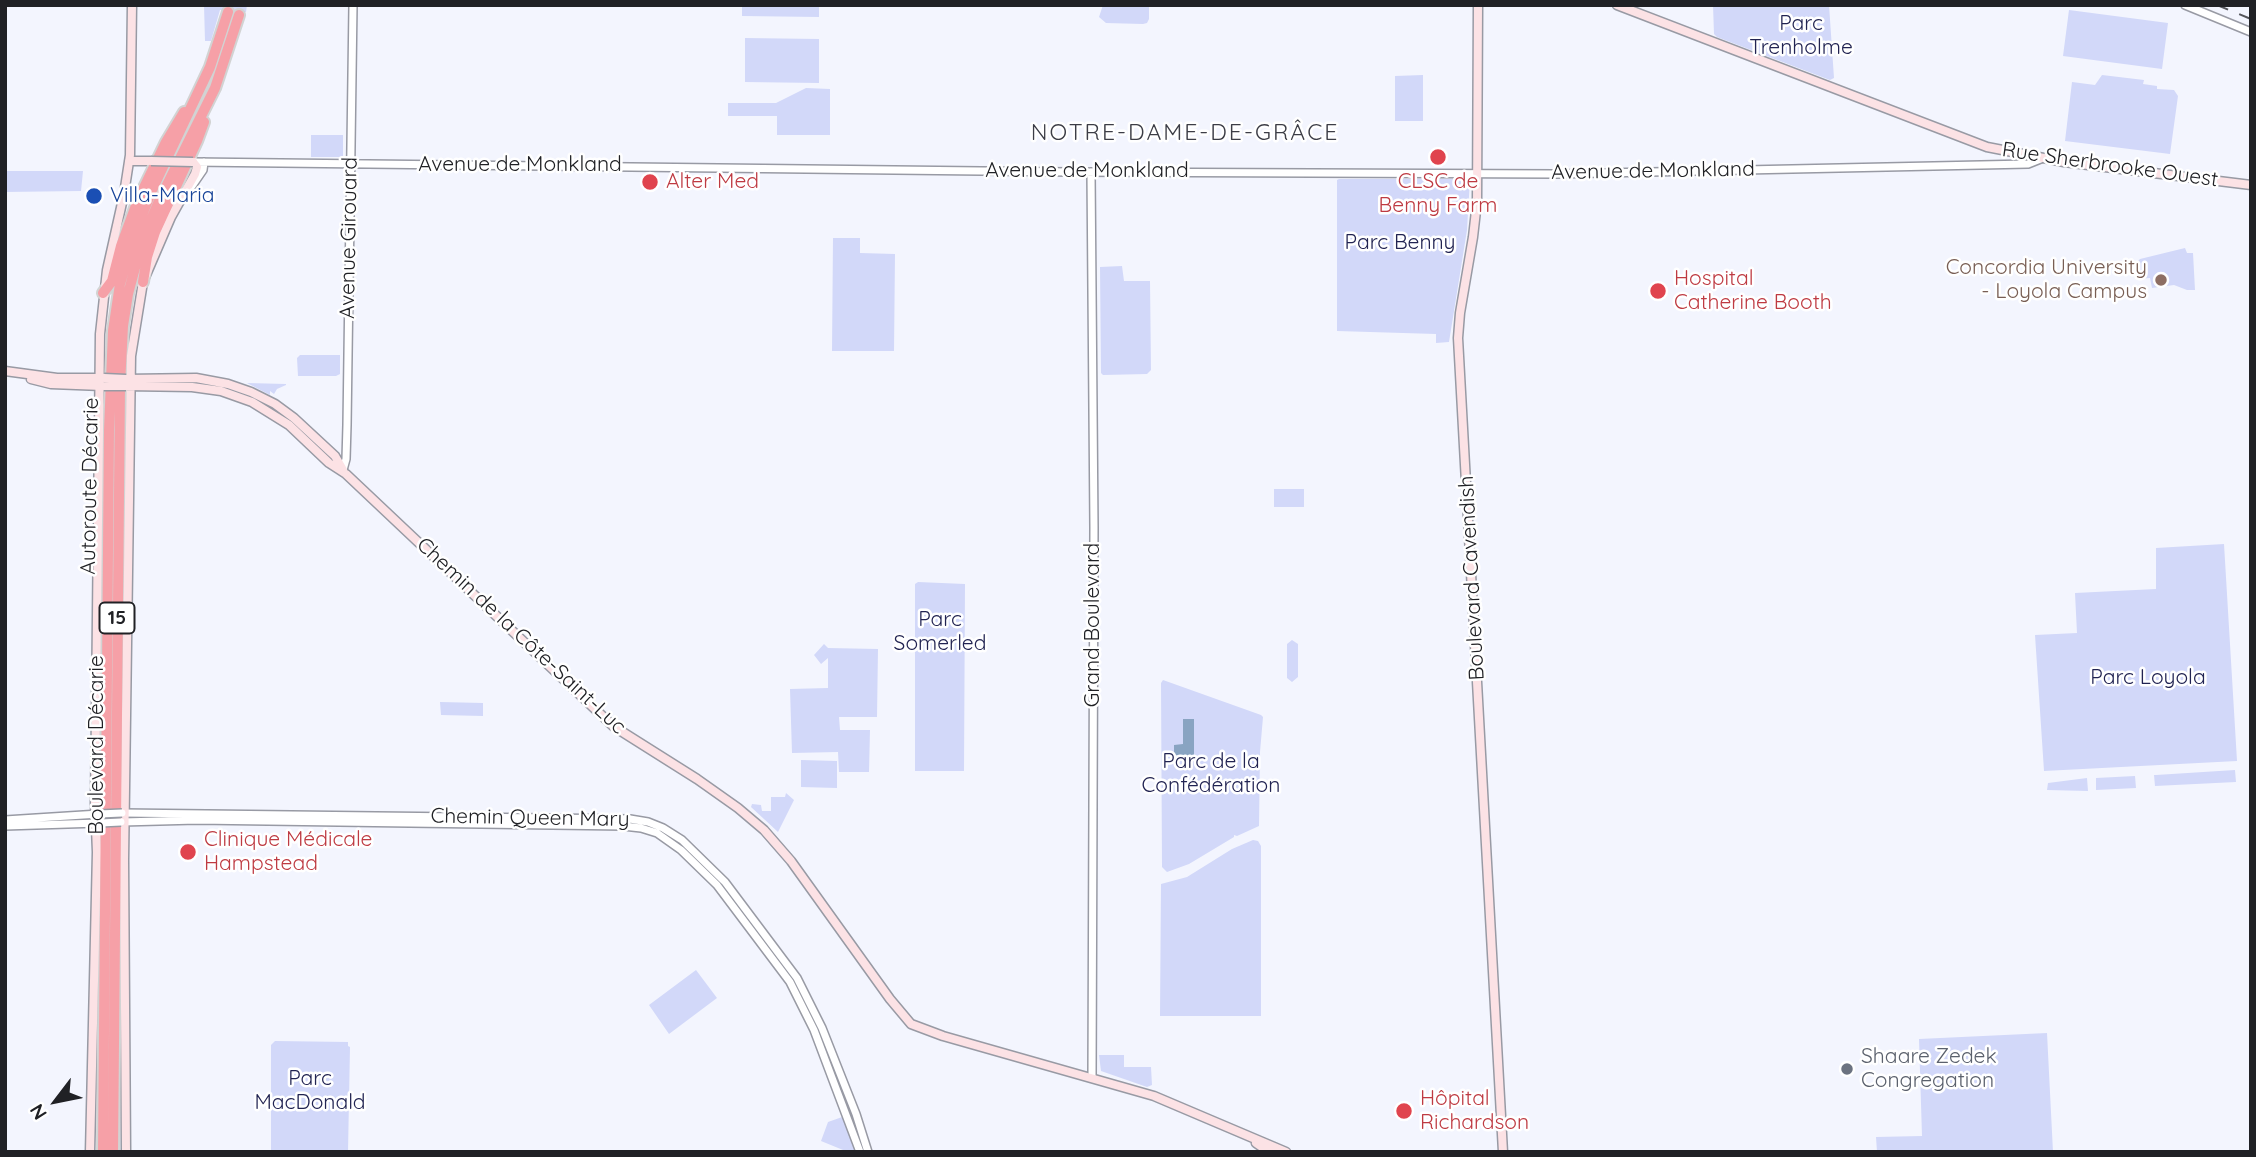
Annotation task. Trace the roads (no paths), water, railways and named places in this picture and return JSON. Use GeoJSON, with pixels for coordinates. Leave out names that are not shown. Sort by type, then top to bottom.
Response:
{"type":"FeatureCollection","features":[{"type":"Feature","properties":{"kind":"highway","name":"Autoroute Décarie"},"geometry":{"type":"LineString","coordinates":[[103,1152],[109,455],[113,331],[120,284],[135,233],[152,190],[234,13],[223,67],[143,238],[128,294],[121,349],[113,1152]]}},
{"type":"Feature","properties":{"kind":"highway"},"geometry":{"type":"LineString","coordinates":[[103,293],[111,281],[127,227],[146,182],[210,67]]}},
{"type":"Feature","properties":{"kind":"highway"},"geometry":{"type":"LineString","coordinates":[[143,282],[155,232],[201,132],[209,101]]}},
{"type":"Feature","properties":{"kind":"main road","name":"Boulevard Décarie"},"geometry":{"type":"LineString","coordinates":[[90,1152],[95,1030],[103,293],[128,172],[132,5]]}},
{"type":"Feature","properties":{"kind":"main road","name":"Boulevard Cavendish"},"geometry":{"type":"LineString","coordinates":[[1478,5],[1476,220],[1458,338],[1503,1152]]}},
{"type":"Feature","properties":{"kind":"main road","name":"Rue Sherbrooke Ouest"},"geometry":{"type":"LineString","coordinates":[[1617,5],[1968,141],[2043,158],[2251,185]]}},
{"type":"Feature","properties":{"kind":"main road","name":"Avenue de Monkland"},"geometry":{"type":"LineString","coordinates":[[129,161],[193,162]]}},
{"type":"Feature","properties":{"kind":"main road","name":"Boulevard Décarie"},"geometry":{"type":"LineString","coordinates":[[126,1152],[124,817],[128,382],[133,332],[143,282],[196,172],[197,167],[193,162]]}},
{"type":"Feature","properties":{"kind":"main road","name":"Chemin de la Côte-Saint-Luc"},"geometry":{"type":"LineString","coordinates":[[9,371],[44,383],[128,382],[221,391],[244,398],[283,420],[329,463],[342,470],[613,726],[697,779],[764,830],[797,868],[891,1001],[909,1022],[943,1036],[1092,1077],[1175,1104],[1286,1152]]}},
{"type":"Feature","properties":{"kind":"main road","name":"Chemin de la Côte-Saint-Luc"},"geometry":{"type":"LineString","coordinates":[[1251,1139],[1269,1152]]}},
{"type":"Feature","properties":{"kind":"street","name":"Avenue Girouard"},"geometry":{"type":"LineString","coordinates":[[342,470],[346,459],[347,436],[353,5]]}},
{"type":"Feature","properties":{"kind":"street"},"geometry":{"type":"LineString","coordinates":[[2185,5],[2251,32]]}},
{"type":"Feature","properties":{"kind":"street","name":"Avenue de Monkland"},"geometry":{"type":"LineString","coordinates":[[193,162],[1091,172],[1478,173],[1999,165],[2028,164],[2043,158]]}},
{"type":"Feature","properties":{"kind":"street","name":"Boulevard Décarie"},"geometry":{"type":"LineString","coordinates":[[182,198],[202,171],[204,162]]}},
{"type":"Feature","properties":{"kind":"street","name":"Grand Boulevard"},"geometry":{"type":"LineString","coordinates":[[1091,172],[1094,486],[1092,1077]]}},
{"type":"Feature","properties":{"kind":"street","name":"Chemin Queen Mary"},"geometry":{"type":"LineString","coordinates":[[124,817],[624,826],[657,833],[686,854],[717,885],[787,978],[814,1030],[860,1152]]}},
{"type":"Feature","properties":{"kind":"street","name":"Chemin Queen Mary"},"geometry":{"type":"LineString","coordinates":[[5,820],[124,817],[631,819],[658,825],[682,840],[720,877],[797,978],[822,1028],[868,1152]]}},
{"type":"Feature","properties":{"kind":"street","name":"Chemin Queen Mary"},"geometry":{"type":"LineString","coordinates":[[5,826],[98,818]]}},
{"type":"Feature","properties":{"kind":"railway"},"geometry":{"type":"LineString","coordinates":[[2217,5],[2251,19]]}},
{"type":"Feature","properties":{"kind":"place","name":"CLSC de Benny Farm"},"geometry":{"type":"Point","coordinates":[1438,157]}},
{"type":"Feature","properties":{"kind":"place","name":"Alter Med"},"geometry":{"type":"Point","coordinates":[650,182]}},
{"type":"Feature","properties":{"kind":"place","name":"Villa-Maria"},"geometry":{"type":"Point","coordinates":[94,196]}},
{"type":"Feature","properties":{"kind":"place","name":"Concordia University - Loyola Campus"},"geometry":{"type":"Point","coordinates":[2161,280]}},
{"type":"Feature","properties":{"kind":"place","name":"Hospital Catherine Booth"},"geometry":{"type":"Point","coordinates":[1658,291]}},
{"type":"Feature","properties":{"kind":"place","name":"Clinique Médicale Hampstead"},"geometry":{"type":"Point","coordinates":[188,852]}},
{"type":"Feature","properties":{"kind":"place","name":"Shaare Zedek Congregation"},"geometry":{"type":"Point","coordinates":[1847,1069]}},
{"type":"Feature","properties":{"kind":"place","name":"Hôpital Richardson"},"geometry":{"type":"Point","coordinates":[1404,1111]}},
{"type":"Feature","properties":{"kind":"district","name":"NOTRE-DAME-DE-GRÂCE"},"geometry":{"type":"Point","coordinates":[1185,133]}},
{"type":"Feature","properties":{"kind":"park label","name":"Parc Trenholme"},"geometry":{"type":"Point","coordinates":[1801,36]}},
{"type":"Feature","properties":{"kind":"park label","name":"Parc Benny"},"geometry":{"type":"Point","coordinates":[1400,243]}},
{"type":"Feature","properties":{"kind":"park label","name":"Parc Somerled"},"geometry":{"type":"Point","coordinates":[940,632]}},
{"type":"Feature","properties":{"kind":"park label","name":"Parc Loyola"},"geometry":{"type":"Point","coordinates":[2148,678]}},
{"type":"Feature","properties":{"kind":"park label","name":"Parc de la Confédération"},"geometry":{"type":"Point","coordinates":[1211,774]}},
{"type":"Feature","properties":{"kind":"park label","name":"Parc MacDonald"},"geometry":{"type":"Point","coordinates":[310,1091]}}]}
